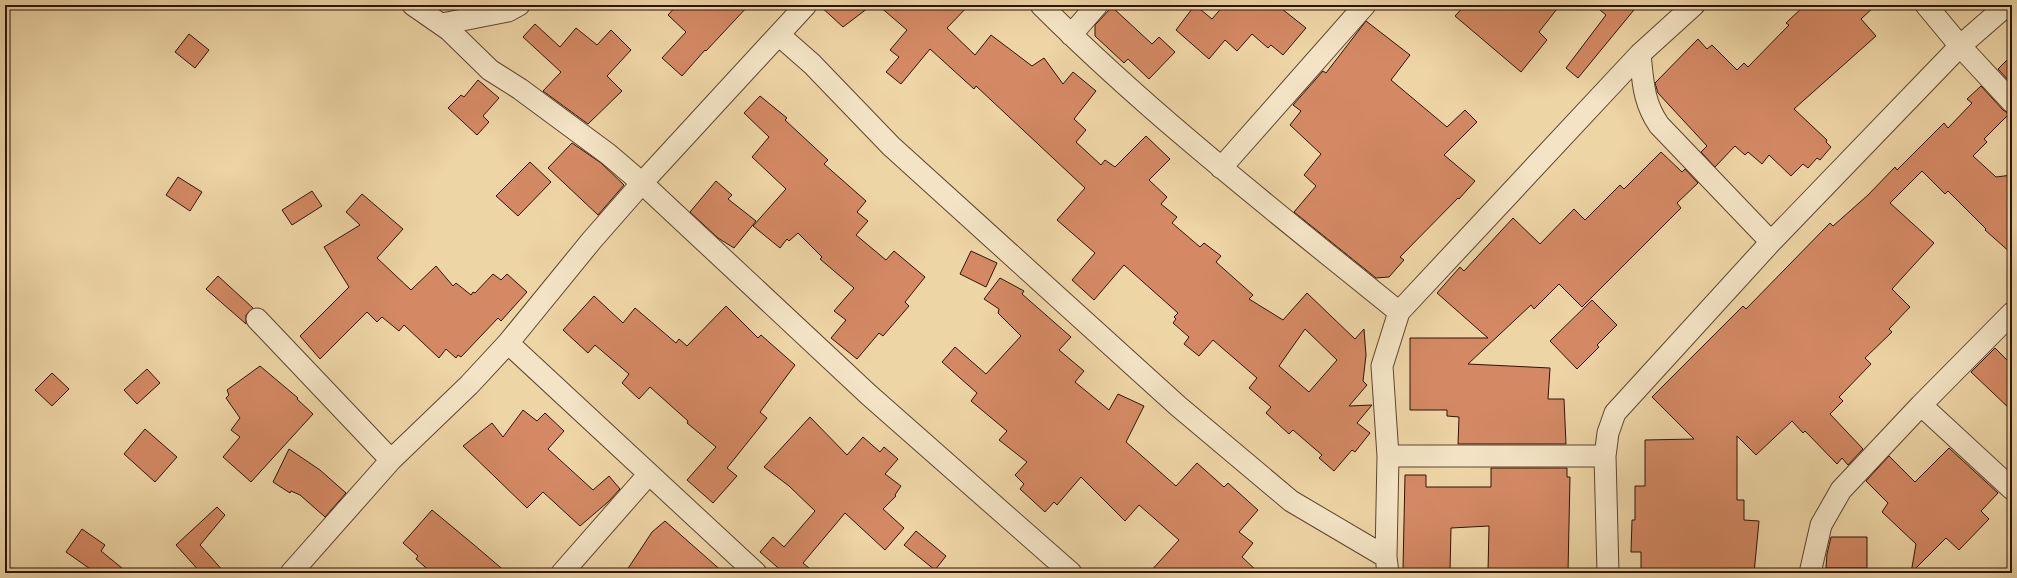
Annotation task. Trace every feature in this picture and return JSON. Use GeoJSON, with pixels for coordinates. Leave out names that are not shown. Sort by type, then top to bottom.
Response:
{"type":"FeatureCollection","features":[{"type":"Feature","properties":{"kind":"street"},"geometry":{"type":"LineString","coordinates":[[442,24],[508,11],[519,5]]}},
{"type":"Feature","properties":{"kind":"street"},"geometry":{"type":"LineString","coordinates":[[1040,5],[1071,36],[1221,168],[1399,312]]}},
{"type":"Feature","properties":{"kind":"street"},"geometry":{"type":"LineString","coordinates":[[1071,36],[1097,5]]}},
{"type":"Feature","properties":{"kind":"street"},"geometry":{"type":"LineString","coordinates":[[1221,168],[1366,5]]}},
{"type":"Feature","properties":{"kind":"street"},"geometry":{"type":"LineString","coordinates":[[1387,565],[1388,456],[1382,366],[1399,312],[1640,54],[1694,5]]}},
{"type":"Feature","properties":{"kind":"street"},"geometry":{"type":"LineString","coordinates":[[1926,5],[1960,46],[2012,102]]}},
{"type":"Feature","properties":{"kind":"street"},"geometry":{"type":"LineString","coordinates":[[1608,573],[1605,456],[1608,433],[1615,414],[1771,242],[1960,46],[2007,5]]}},
{"type":"Feature","properties":{"kind":"street"},"geometry":{"type":"LineString","coordinates":[[415,7],[442,24],[490,70],[520,89],[608,154],[642,183],[869,395],[1071,573]]}},
{"type":"Feature","properties":{"kind":"street"},"geometry":{"type":"LineString","coordinates":[[291,573],[391,460],[469,385],[508,343],[592,240],[642,183],[779,35],[801,7]]}},
{"type":"Feature","properties":{"kind":"street"},"geometry":{"type":"LineString","coordinates":[[779,35],[812,64],[891,146],[1178,406],[1291,501],[1387,565]]}},
{"type":"Feature","properties":{"kind":"street"},"geometry":{"type":"LineString","coordinates":[[1640,54],[1644,90],[1650,112],[1659,125],[1771,242]]}},
{"type":"Feature","properties":{"kind":"street"},"geometry":{"type":"LineString","coordinates":[[1810,573],[1821,525],[1841,490],[1921,405],[2012,313]]}},
{"type":"Feature","properties":{"kind":"street"},"geometry":{"type":"LineString","coordinates":[[257,318],[391,460]]}},
{"type":"Feature","properties":{"kind":"street"},"geometry":{"type":"LineString","coordinates":[[508,343],[648,475],[756,573]]}},
{"type":"Feature","properties":{"kind":"street"},"geometry":{"type":"LineString","coordinates":[[1921,405],[2012,489]]}},
{"type":"Feature","properties":{"kind":"street"},"geometry":{"type":"LineString","coordinates":[[1388,456],[1605,456]]}},
{"type":"Feature","properties":{"kind":"street"},"geometry":{"type":"LineString","coordinates":[[562,573],[648,475]]}},
{"type":"Feature","properties":{"kind":"building"},"geometry":{"type":"Polygon","coordinates":[[[677,5],[749,5],[682,76],[662,58],[686,32],[668,15],[677,5]]]}},
{"type":"Feature","properties":{"kind":"building"},"geometry":{"type":"Polygon","coordinates":[[[819,5],[872,5],[843,27],[819,5]]]}},
{"type":"Feature","properties":{"kind":"building"},"geometry":{"type":"Polygon","coordinates":[[[878,5],[969,5],[947,28],[975,55],[991,35],[1032,66],[1044,58],[1063,84],[1073,72],[1096,91],[1074,119],[1086,130],[1076,142],[1101,165],[1105,160],[1115,167],[1146,136],[1170,159],[1149,180],[1167,197],[1161,204],[1177,217],[1172,223],[1200,247],[1204,243],[1221,256],[1216,262],[1253,295],[1249,299],[1283,320],[1307,293],[1355,339],[1364,329],[1366,355],[1363,381],[1367,385],[1349,406],[1372,405],[1357,423],[1370,433],[1355,452],[1352,450],[1334,471],[1319,458],[1322,455],[1293,430],[1289,434],[1266,413],[1271,407],[1249,388],[1257,378],[1213,340],[1199,356],[1184,344],[1189,337],[1173,323],[1176,319],[1174,317],[1178,313],[1124,265],[1094,300],[1072,280],[1095,253],[1057,220],[1085,188],[976,86],[974,89],[930,49],[901,84],[886,72],[899,57],[890,50],[907,30],[878,5]],[[1305,329],[1279,366],[1309,392],[1337,360],[1305,329]]]}},
{"type":"Feature","properties":{"kind":"building"},"geometry":{"type":"Polygon","coordinates":[[[1195,5],[1212,19],[1224,5],[1277,5],[1306,28],[1283,55],[1271,45],[1268,48],[1252,34],[1237,51],[1225,40],[1209,59],[1176,30],[1195,5]]]}},
{"type":"Feature","properties":{"kind":"building"},"geometry":{"type":"Polygon","coordinates":[[[1465,5],[1560,5],[1539,32],[1547,40],[1521,72],[1455,16],[1465,5]]]}},
{"type":"Feature","properties":{"kind":"building"},"geometry":{"type":"Polygon","coordinates":[[[1594,5],[1638,5],[1578,78],[1566,68],[1606,15],[1594,5]]]}},
{"type":"Feature","properties":{"kind":"building"},"geometry":{"type":"Polygon","coordinates":[[[1805,5],[1876,5],[1861,19],[1876,36],[1794,109],[1827,140],[1826,142],[1831,147],[1820,160],[1817,158],[1808,168],[1803,164],[1791,176],[1769,155],[1762,164],[1748,152],[1745,155],[1735,146],[1715,167],[1701,152],[1707,146],[1658,93],[1655,83],[1698,39],[1707,49],[1712,45],[1737,70],[1744,63],[1748,67],[1789,25],[1786,23],[1805,5]]]}},
{"type":"Feature","properties":{"kind":"building"},"geometry":{"type":"Polygon","coordinates":[[[1112,7],[1152,44],[1159,37],[1175,52],[1149,79],[1128,59],[1124,63],[1095,36],[1095,25],[1112,7]]]}},
{"type":"Feature","properties":{"kind":"building"},"geometry":{"type":"Polygon","coordinates":[[[1366,21],[1410,55],[1391,80],[1447,127],[1465,110],[1477,122],[1444,155],[1475,181],[1459,199],[1458,198],[1400,257],[1404,260],[1389,277],[1376,278],[1294,212],[1316,186],[1304,175],[1321,154],[1290,125],[1301,111],[1293,105],[1323,71],[1326,73],[1366,21]]]}},
{"type":"Feature","properties":{"kind":"building"},"geometry":{"type":"Polygon","coordinates":[[[535,24],[560,47],[576,28],[597,45],[611,30],[631,50],[607,76],[622,91],[588,124],[543,91],[561,72],[523,37],[535,24]]]}},
{"type":"Feature","properties":{"kind":"building"},"geometry":{"type":"Polygon","coordinates":[[[189,34],[209,50],[195,68],[175,52],[189,34]]]}},
{"type":"Feature","properties":{"kind":"building"},"geometry":{"type":"Polygon","coordinates":[[[2012,55],[2012,84],[1998,69],[2012,55]]]}},
{"type":"Feature","properties":{"kind":"building"},"geometry":{"type":"Polygon","coordinates":[[[478,80],[499,98],[483,116],[489,122],[477,135],[448,108],[461,95],[464,97],[478,80]]]}},
{"type":"Feature","properties":{"kind":"building"},"geometry":{"type":"Polygon","coordinates":[[[1981,86],[2003,110],[2009,114],[1984,139],[1987,142],[1973,156],[1996,177],[2012,175],[2012,254],[1985,230],[1986,229],[1948,191],[1945,194],[1922,171],[1890,203],[1934,243],[1892,289],[1910,307],[1889,329],[1892,332],[1865,358],[1871,364],[1839,397],[1843,401],[1830,414],[1863,449],[1848,465],[1842,458],[1837,464],[1805,431],[1803,433],[1792,421],[1756,455],[1737,436],[1737,500],[1744,500],[1744,520],[1759,521],[1754,573],[1641,573],[1641,552],[1631,552],[1632,520],[1635,520],[1635,486],[1645,486],[1645,440],[1694,439],[1652,397],[1743,306],[1746,309],[1830,223],[1833,226],[1868,195],[1895,167],[1897,170],[1944,123],[1948,128],[1972,103],[1967,99],[1981,86]]]}},
{"type":"Feature","properties":{"kind":"building"},"geometry":{"type":"Polygon","coordinates":[[[760,96],[787,118],[785,120],[828,160],[824,164],[866,201],[857,212],[868,221],[856,235],[886,260],[894,251],[925,277],[905,302],[909,306],[883,336],[879,333],[857,359],[831,338],[846,320],[834,311],[854,288],[820,259],[822,257],[798,233],[789,241],[787,239],[780,248],[753,226],[786,189],[752,157],[769,137],[744,113],[760,96]]]}},
{"type":"Feature","properties":{"kind":"building"},"geometry":{"type":"Polygon","coordinates":[[[572,143],[601,163],[624,185],[598,215],[548,168],[572,143]]]}},
{"type":"Feature","properties":{"kind":"building"},"geometry":{"type":"Polygon","coordinates":[[[1661,152],[1682,172],[1685,169],[1698,183],[1677,203],[1681,208],[1582,307],[1559,284],[1534,309],[1531,305],[1468,364],[1550,368],[1548,399],[1564,399],[1566,444],[1458,444],[1459,417],[1447,416],[1447,410],[1410,410],[1410,338],[1488,338],[1437,293],[1460,267],[1464,271],[1513,218],[1540,244],[1574,209],[1585,220],[1620,185],[1624,189],[1661,152]]]}},
{"type":"Feature","properties":{"kind":"building"},"geometry":{"type":"Polygon","coordinates":[[[530,162],[551,182],[518,216],[496,196],[530,162]]]}},
{"type":"Feature","properties":{"kind":"building"},"geometry":{"type":"Polygon","coordinates":[[[178,177],[202,192],[190,211],[166,195],[178,177]]]}},
{"type":"Feature","properties":{"kind":"building"},"geometry":{"type":"Polygon","coordinates":[[[716,181],[732,195],[728,199],[756,221],[734,248],[718,238],[690,212],[716,181]]]}},
{"type":"Feature","properties":{"kind":"building"},"geometry":{"type":"Polygon","coordinates":[[[312,191],[322,206],[292,225],[282,210],[312,191]]]}},
{"type":"Feature","properties":{"kind":"building"},"geometry":{"type":"Polygon","coordinates":[[[362,194],[403,229],[377,258],[411,290],[436,266],[453,286],[456,283],[471,295],[473,292],[475,293],[493,274],[501,280],[507,274],[527,292],[501,321],[498,318],[461,357],[458,355],[456,358],[446,349],[439,358],[404,325],[399,331],[382,317],[377,322],[367,312],[320,359],[300,336],[349,287],[324,247],[360,225],[346,212],[362,194]]]}},
{"type":"Feature","properties":{"kind":"building"},"geometry":{"type":"Polygon","coordinates":[[[971,251],[997,263],[986,287],[960,274],[971,251]]]}},
{"type":"Feature","properties":{"kind":"building"},"geometry":{"type":"Polygon","coordinates":[[[218,276],[253,308],[246,315],[246,324],[206,289],[218,276]]]}},
{"type":"Feature","properties":{"kind":"building"},"geometry":{"type":"Polygon","coordinates":[[[1000,278],[1024,291],[1022,294],[1071,337],[1059,350],[1084,371],[1075,382],[1109,410],[1118,394],[1144,406],[1126,442],[1176,486],[1197,463],[1224,487],[1228,483],[1258,510],[1239,532],[1253,543],[1242,557],[1259,573],[1149,573],[1179,540],[1139,505],[1125,521],[1081,477],[1057,505],[1054,502],[1045,512],[1020,489],[1024,484],[1015,475],[1027,462],[999,440],[1007,431],[971,401],[977,393],[942,362],[955,347],[986,374],[1021,336],[998,313],[999,309],[984,299],[1000,278]]]}},
{"type":"Feature","properties":{"kind":"building"},"geometry":{"type":"Polygon","coordinates":[[[594,296],[623,323],[635,308],[676,343],[679,339],[687,346],[726,306],[758,338],[761,335],[795,365],[760,412],[767,418],[727,468],[737,476],[713,503],[687,480],[716,447],[687,423],[688,421],[650,387],[639,399],[622,383],[629,374],[595,345],[588,353],[563,330],[594,296]]]}},
{"type":"Feature","properties":{"kind":"building"},"geometry":{"type":"Polygon","coordinates":[[[1592,300],[1617,325],[1597,345],[1599,347],[1577,369],[1550,341],[1592,300]]]}},
{"type":"Feature","properties":{"kind":"building"},"geometry":{"type":"Polygon","coordinates":[[[1995,348],[2012,365],[2012,411],[1971,372],[1995,348]]]}},
{"type":"Feature","properties":{"kind":"building"},"geometry":{"type":"Polygon","coordinates":[[[260,366],[298,398],[297,399],[313,414],[251,482],[223,457],[240,437],[231,430],[240,418],[226,398],[229,395],[227,390],[260,366]]]}},
{"type":"Feature","properties":{"kind":"building"},"geometry":{"type":"Polygon","coordinates":[[[147,369],[160,383],[137,404],[124,390],[147,369]]]}},
{"type":"Feature","properties":{"kind":"building"},"geometry":{"type":"Polygon","coordinates":[[[52,373],[69,389],[52,406],[35,390],[52,373]]]}},
{"type":"Feature","properties":{"kind":"building"},"geometry":{"type":"Polygon","coordinates":[[[523,410],[537,421],[545,413],[564,431],[548,449],[593,490],[609,476],[620,489],[608,502],[580,526],[543,492],[527,508],[463,446],[492,423],[503,437],[523,410]]]}},
{"type":"Feature","properties":{"kind":"building"},"geometry":{"type":"Polygon","coordinates":[[[810,417],[847,455],[863,437],[880,452],[884,447],[898,459],[885,474],[901,486],[895,495],[896,496],[883,509],[904,528],[885,550],[845,513],[803,563],[815,573],[784,573],[760,552],[773,537],[784,547],[815,511],[789,486],[764,467],[810,417]]]}},
{"type":"Feature","properties":{"kind":"building"},"geometry":{"type":"Polygon","coordinates":[[[145,429],[177,457],[155,482],[124,454],[145,429]]]}},
{"type":"Feature","properties":{"kind":"building"},"geometry":{"type":"Polygon","coordinates":[[[1949,448],[1998,493],[1981,511],[1989,519],[1959,550],[1946,538],[1911,573],[1916,544],[1882,512],[1888,503],[1866,481],[1889,456],[1915,482],[1949,448]]]}},
{"type":"Feature","properties":{"kind":"building"},"geometry":{"type":"Polygon","coordinates":[[[289,449],[320,470],[346,493],[325,517],[300,495],[291,491],[290,493],[273,482],[289,449]]]}},
{"type":"Feature","properties":{"kind":"building"},"geometry":{"type":"Polygon","coordinates":[[[1491,468],[1567,468],[1567,477],[1570,477],[1568,572],[1488,571],[1489,526],[1451,528],[1450,571],[1403,569],[1405,475],[1426,475],[1426,487],[1491,487],[1491,468]]]}},
{"type":"Feature","properties":{"kind":"building"},"geometry":{"type":"Polygon","coordinates":[[[217,507],[225,515],[200,545],[225,573],[201,573],[176,545],[217,507]]]}},
{"type":"Feature","properties":{"kind":"building"},"geometry":{"type":"Polygon","coordinates":[[[432,510],[507,573],[432,573],[416,559],[418,556],[403,543],[432,510]]]}},
{"type":"Feature","properties":{"kind":"building"},"geometry":{"type":"Polygon","coordinates":[[[665,521],[724,573],[625,573],[652,532],[665,521]]]}},
{"type":"Feature","properties":{"kind":"building"},"geometry":{"type":"Polygon","coordinates":[[[82,529],[105,545],[101,551],[128,573],[96,573],[66,552],[82,529]]]}},
{"type":"Feature","properties":{"kind":"building"},"geometry":{"type":"Polygon","coordinates":[[[916,531],[946,556],[935,570],[904,545],[916,531]]]}},
{"type":"Feature","properties":{"kind":"building"},"geometry":{"type":"Polygon","coordinates":[[[1831,537],[1867,537],[1867,568],[1826,568],[1827,554],[1831,537]]]}}]}
